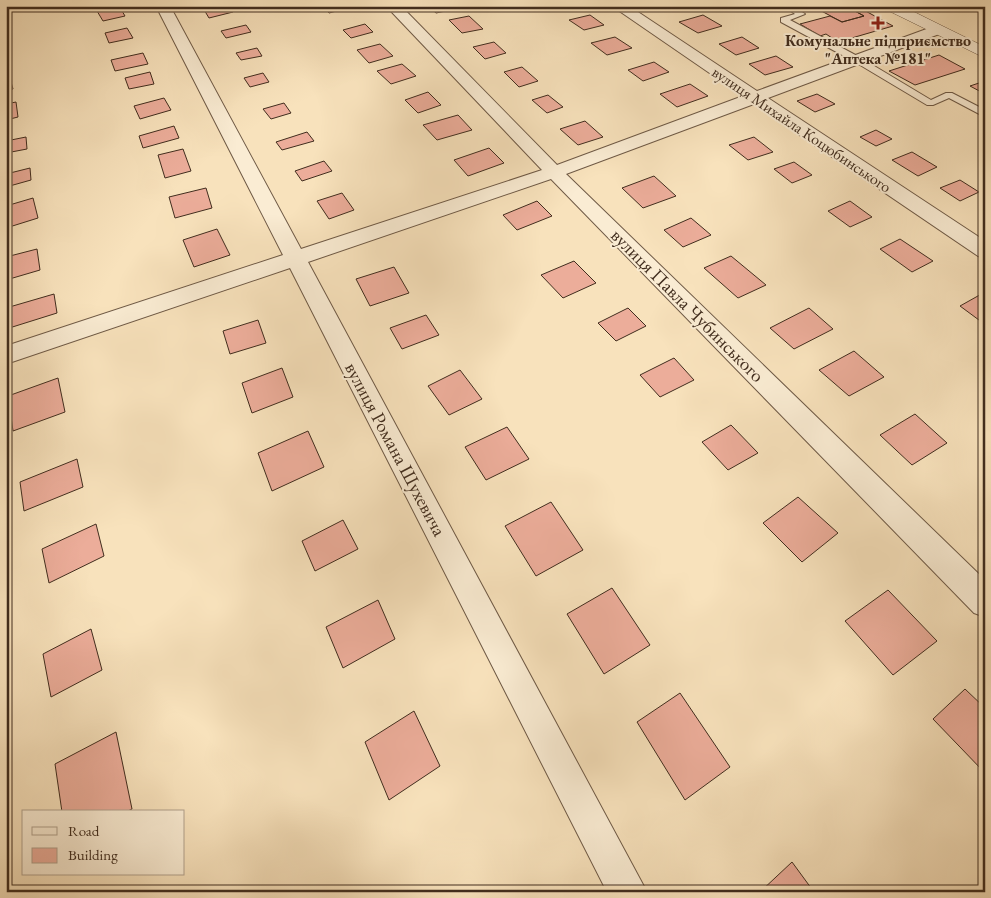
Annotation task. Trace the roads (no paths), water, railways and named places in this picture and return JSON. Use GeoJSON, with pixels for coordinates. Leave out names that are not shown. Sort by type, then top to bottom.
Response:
{"type":"FeatureCollection","features":[{"type":"Feature","properties":{"kind":"street","name":"вулиця Романа Шухевича"},"geometry":{"type":"LineString","coordinates":[[163,6],[628,892]]}},
{"type":"Feature","properties":{"kind":"street","name":"вулиця Павла Чубинського"},"geometry":{"type":"LineString","coordinates":[[393,6],[554,172],[985,602]]}},
{"type":"Feature","properties":{"kind":"street","name":"вулиця Михайла Коцюбинського"},"geometry":{"type":"LineString","coordinates":[[618,6],[985,251]]}},
{"type":"Feature","properties":{"kind":"street"},"geometry":{"type":"LineString","coordinates":[[890,6],[985,53]]}},
{"type":"Feature","properties":{"kind":"street"},"geometry":{"type":"LineString","coordinates":[[6,355],[554,172],[937,30]]}},
{"type":"Feature","properties":{"kind":"lane"},"geometry":{"type":"LineString","coordinates":[[787,6],[801,14],[784,20],[858,60],[930,103],[949,95],[985,114]]}},
{"type":"Feature","properties":{"kind":"place","name":"Комунальне підприємство \"Аптека №181\""},"geometry":{"type":"Point","coordinates":[878,23]}}]}
